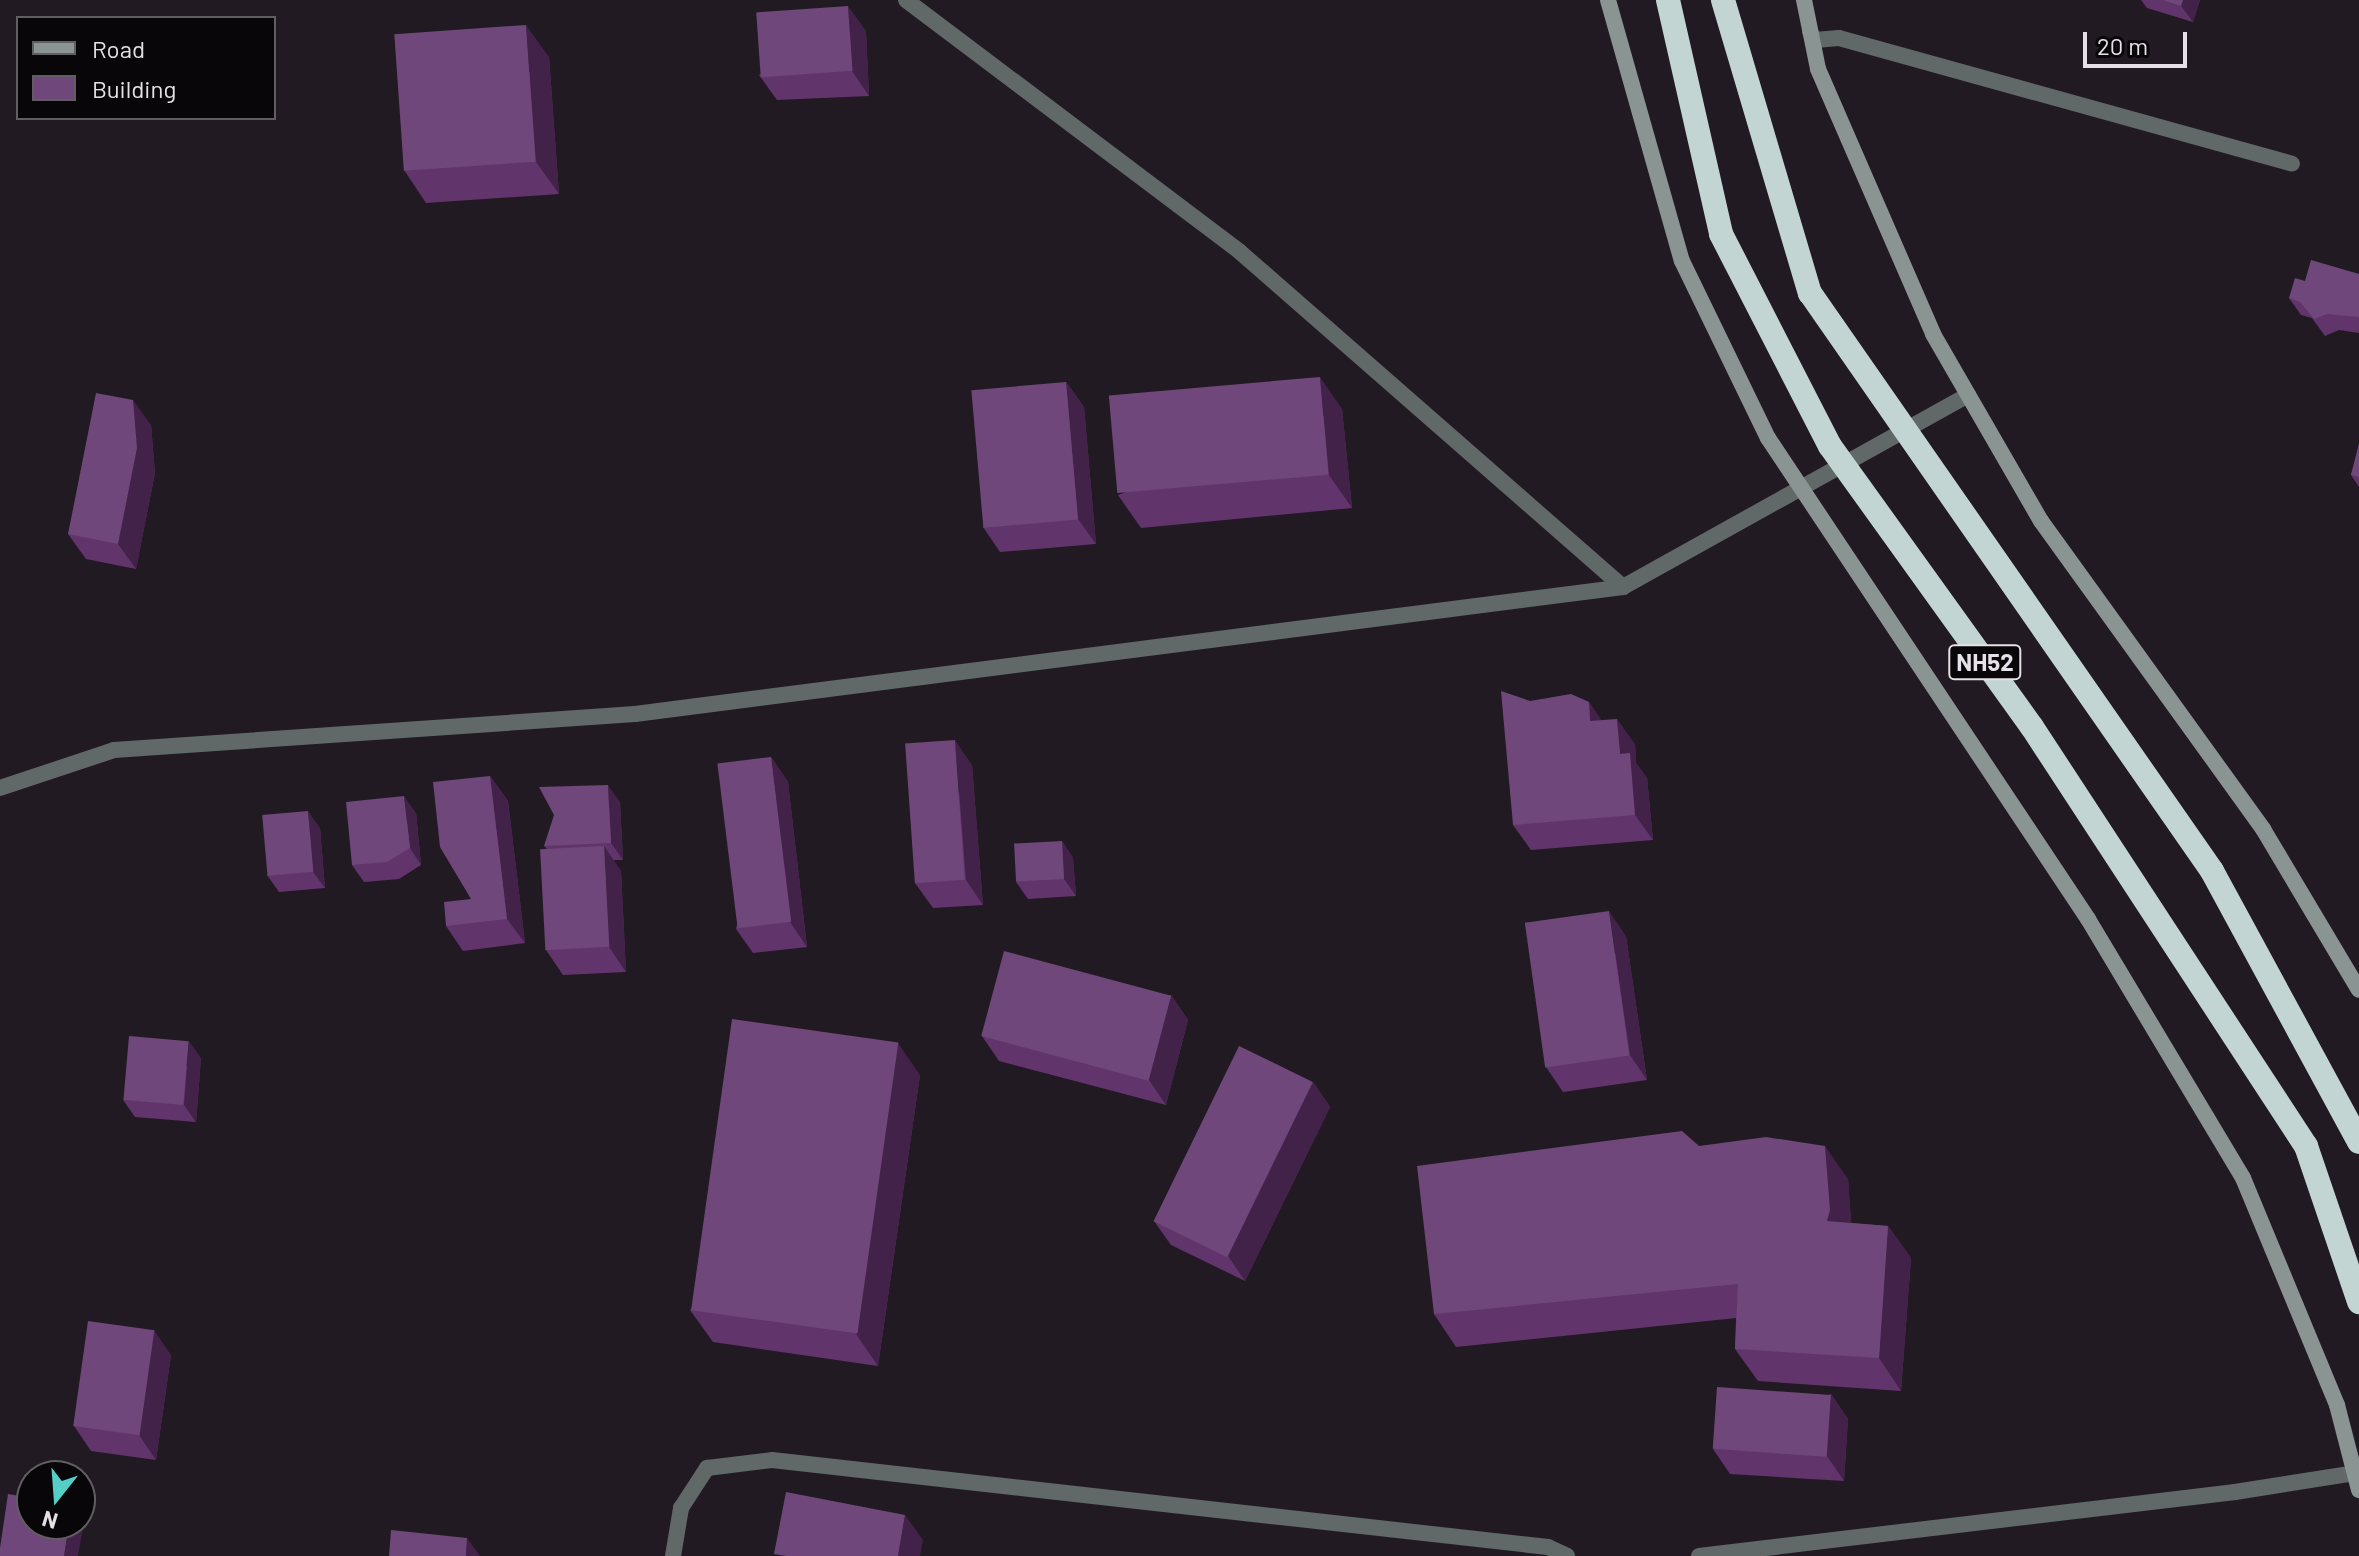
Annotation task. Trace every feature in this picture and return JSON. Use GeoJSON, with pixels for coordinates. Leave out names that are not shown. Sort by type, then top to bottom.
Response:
{"type":"FeatureCollection","features":[{"type":"Feature","properties":{"kind":"highway","name":"NH52"},"geometry":{"type":"LineString","coordinates":[[1668,0],[1721,234],[1830,446],[2032,727],[2306,1146],[2359,1302]]}},
{"type":"Feature","properties":{"kind":"highway","name":"NH52"},"geometry":{"type":"LineString","coordinates":[[1723,0],[1810,293],[2212,871],[2359,1142]]}},
{"type":"Feature","properties":{"kind":"street"},"geometry":{"type":"LineString","coordinates":[[906,0],[1240,252],[1623,587]]}},
{"type":"Feature","properties":{"kind":"street"},"geometry":{"type":"LineString","coordinates":[[1608,0],[1682,261],[1768,438],[2088,919],[2243,1178],[2337,1405],[2357,1481],[2235,1492],[1699,1556]]}},
{"type":"Feature","properties":{"kind":"street"},"geometry":{"type":"LineString","coordinates":[[1804,0],[1818,69],[1933,334],[2041,521],[2263,829],[2359,990]]}},
{"type":"Feature","properties":{"kind":"street"},"geometry":{"type":"LineString","coordinates":[[1810,32],[1815,40],[1839,38],[2292,164]]}},
{"type":"Feature","properties":{"kind":"street"},"geometry":{"type":"LineString","coordinates":[[0,788],[114,750],[635,714],[1623,587],[1968,395]]}},
{"type":"Feature","properties":{"kind":"street"},"geometry":{"type":"LineString","coordinates":[[673,1556],[681,1508],[707,1468],[772,1460],[1548,1547],[1567,1556]]}},
{"type":"Feature","properties":{"kind":"building"},"geometry":{"type":"Polygon","coordinates":[[[2163,0],[2183,0],[2181,6],[2163,0]]]}},
{"type":"Feature","properties":{"kind":"building"},"geometry":{"type":"Polygon","coordinates":[[[848,6],[853,71],[761,77],[756,12],[848,6]]]}},
{"type":"Feature","properties":{"kind":"building"},"geometry":{"type":"Polygon","coordinates":[[[526,25],[536,162],[404,171],[394,34],[526,25]]]}},
{"type":"Feature","properties":{"kind":"building"},"geometry":{"type":"Polygon","coordinates":[[[2311,260],[2359,274],[2359,317],[2327,314],[2314,319],[2300,302],[2289,298],[2295,278],[2305,281],[2311,260]]]}},
{"type":"Feature","properties":{"kind":"building"},"geometry":{"type":"Polygon","coordinates":[[[1320,377],[1329,475],[1117,493],[1109,395],[1320,377]]]}},
{"type":"Feature","properties":{"kind":"building"},"geometry":{"type":"Polygon","coordinates":[[[1066,382],[1078,519],[983,528],[971,390],[1066,382]]]}},
{"type":"Feature","properties":{"kind":"building"},"geometry":{"type":"Polygon","coordinates":[[[96,393],[133,400],[137,448],[118,544],[68,534],[96,393]]]}},
{"type":"Feature","properties":{"kind":"building"},"geometry":{"type":"Polygon","coordinates":[[[2359,444],[2359,477],[2351,475],[2359,444]]]}},
{"type":"Feature","properties":{"kind":"building"},"geometry":{"type":"Polygon","coordinates":[[[1501,691],[1530,701],[1571,694],[1589,702],[1590,721],[1617,719],[1620,754],[1630,753],[1635,815],[1513,825],[1501,691]]]}},
{"type":"Feature","properties":{"kind":"building"},"geometry":{"type":"Polygon","coordinates":[[[955,740],[965,880],[915,883],[905,743],[955,740]]]}},
{"type":"Feature","properties":{"kind":"building"},"geometry":{"type":"Polygon","coordinates":[[[771,757],[791,922],[738,928],[717,764],[771,757]]]}},
{"type":"Feature","properties":{"kind":"building"},"geometry":{"type":"Polygon","coordinates":[[[490,776],[507,919],[446,926],[444,902],[471,899],[440,847],[433,782],[490,776]]]}},
{"type":"Feature","properties":{"kind":"building"},"geometry":{"type":"Polygon","coordinates":[[[608,785],[611,843],[544,846],[554,815],[539,787],[608,785]]]}},
{"type":"Feature","properties":{"kind":"building"},"geometry":{"type":"Polygon","coordinates":[[[404,796],[410,848],[387,862],[352,865],[346,802],[404,796]]]}},
{"type":"Feature","properties":{"kind":"building"},"geometry":{"type":"Polygon","coordinates":[[[308,811],[313,872],[267,876],[262,815],[308,811]]]}},
{"type":"Feature","properties":{"kind":"building"},"geometry":{"type":"Polygon","coordinates":[[[1062,841],[1064,879],[1016,881],[1014,844],[1062,841]]]}},
{"type":"Feature","properties":{"kind":"building"},"geometry":{"type":"Polygon","coordinates":[[[604,846],[609,947],[545,950],[540,849],[604,846]]]}},
{"type":"Feature","properties":{"kind":"building"},"geometry":{"type":"Polygon","coordinates":[[[1609,911],[1629,1056],[1545,1067],[1525,923],[1609,911]]]}},
{"type":"Feature","properties":{"kind":"building"},"geometry":{"type":"Polygon","coordinates":[[[1004,951],[1171,996],[1148,1081],[981,1036],[1004,951]]]}},
{"type":"Feature","properties":{"kind":"building"},"geometry":{"type":"Polygon","coordinates":[[[732,1019],[898,1042],[857,1334],[691,1310],[732,1019]]]}},
{"type":"Feature","properties":{"kind":"building"},"geometry":{"type":"Polygon","coordinates":[[[129,1036],[189,1041],[183,1105],[123,1100],[129,1036]]]}},
{"type":"Feature","properties":{"kind":"building"},"geometry":{"type":"Polygon","coordinates":[[[1239,1046],[1313,1082],[1227,1257],[1154,1221],[1239,1046]]]}},
{"type":"Feature","properties":{"kind":"building"},"geometry":{"type":"Polygon","coordinates":[[[1682,1131],[1699,1146],[1766,1137],[1825,1146],[1830,1210],[1827,1221],[1888,1226],[1879,1358],[1735,1349],[1738,1284],[1434,1314],[1417,1166],[1682,1131]]]}},
{"type":"Feature","properties":{"kind":"building"},"geometry":{"type":"Polygon","coordinates":[[[88,1321],[154,1330],[140,1435],[73,1426],[88,1321]]]}},
{"type":"Feature","properties":{"kind":"building"},"geometry":{"type":"Polygon","coordinates":[[[1717,1387],[1831,1395],[1826,1457],[1713,1449],[1717,1387]]]}},
{"type":"Feature","properties":{"kind":"building"},"geometry":{"type":"Polygon","coordinates":[[[786,1492],[905,1515],[898,1556],[774,1554],[786,1492]]]}},
{"type":"Feature","properties":{"kind":"building"},"geometry":{"type":"Polygon","coordinates":[[[8,1494],[16,1495],[16,1540],[66,1540],[64,1556],[0,1556],[8,1494]]]}},
{"type":"Feature","properties":{"kind":"building"},"geometry":{"type":"Polygon","coordinates":[[[391,1530],[467,1538],[466,1556],[389,1556],[391,1530]]]}}]}
